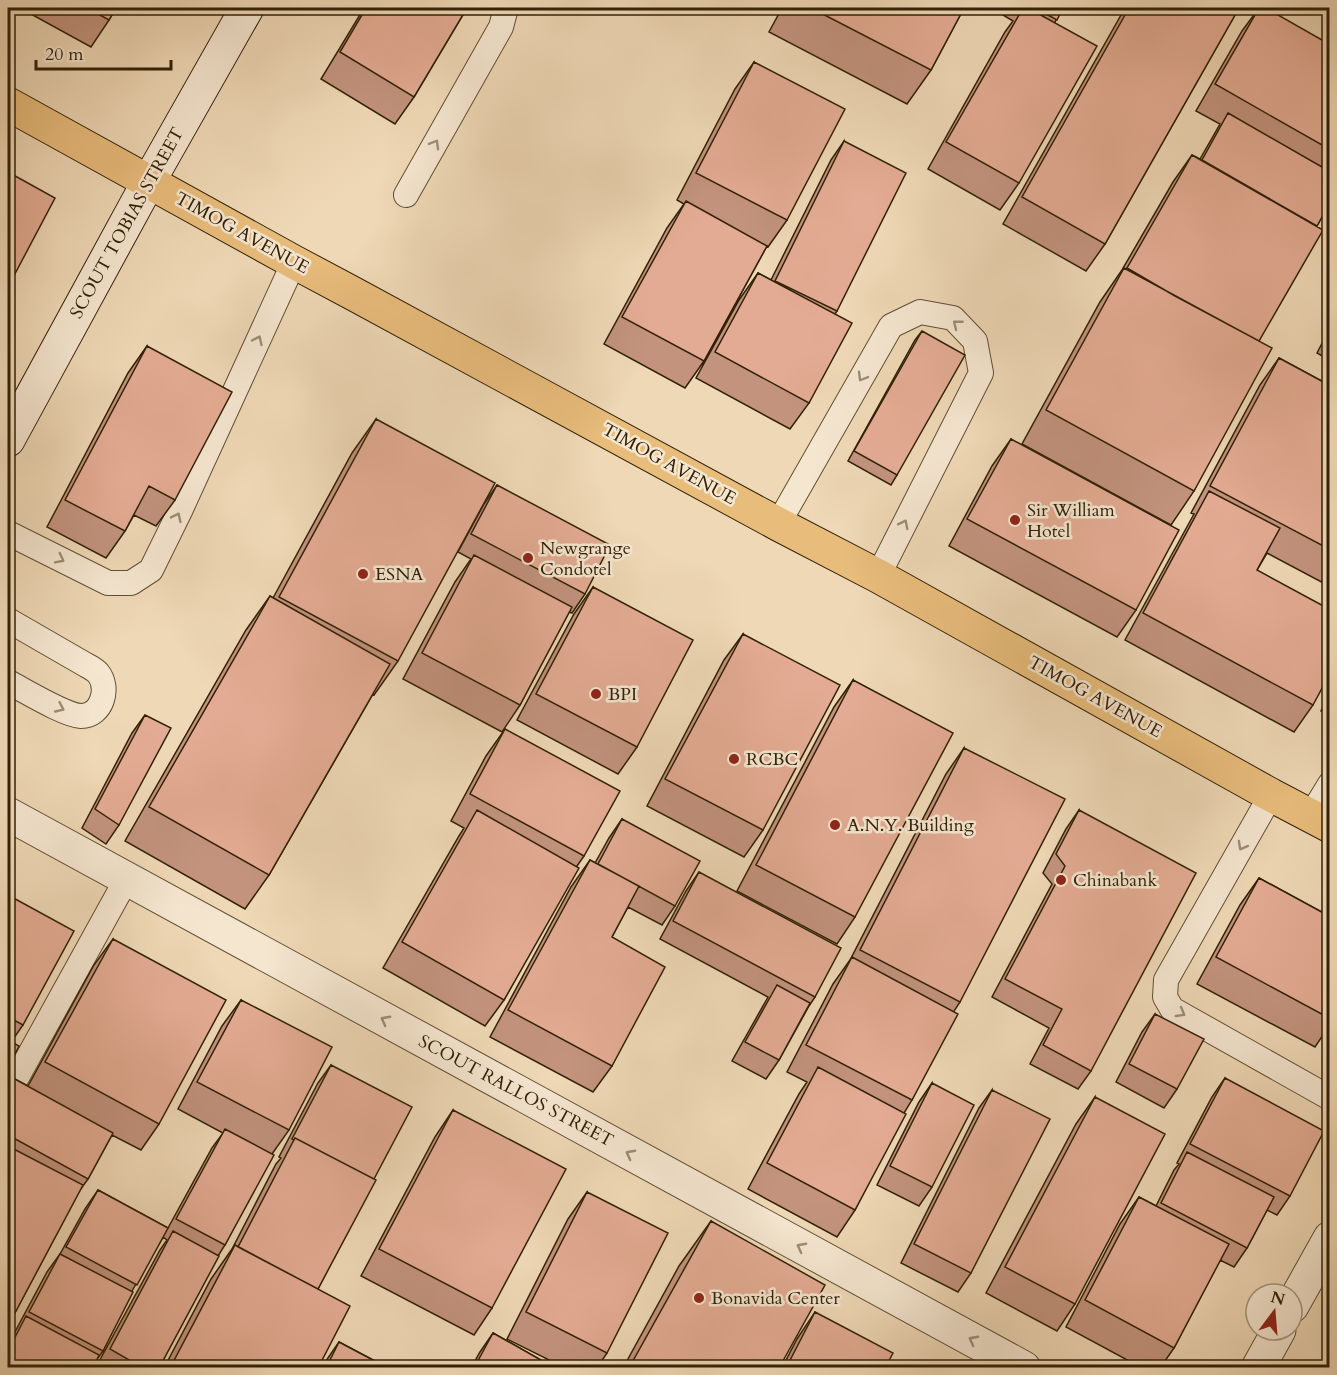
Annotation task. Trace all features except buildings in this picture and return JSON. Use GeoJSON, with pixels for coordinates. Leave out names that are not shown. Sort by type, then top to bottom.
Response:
{"type":"FeatureCollection","features":[{"type":"Feature","properties":{"kind":"main road","name":"TIMOG AVENUE"},"geometry":{"type":"LineString","coordinates":[[8,104],[294,262],[878,576],[1320,821]]}},
{"type":"Feature","properties":{"kind":"street","name":"SCOUT TOBIAS STREET"},"geometry":{"type":"LineString","coordinates":[[8,440],[149,181],[247,8]]}},
{"type":"Feature","properties":{"kind":"street","name":"SCOUT RALLOS STREET"},"geometry":{"type":"LineString","coordinates":[[8,814],[1024,1368]]}},
{"type":"Feature","properties":{"kind":"street"},"geometry":{"type":"LineString","coordinates":[[1304,1284],[1329,1238]]}},
{"type":"Feature","properties":{"kind":"street"},"geometry":{"type":"LineString","coordinates":[[1258,1368],[1272,1342]]}},
{"type":"Feature","properties":{"kind":"lane"},"geometry":{"type":"LineString","coordinates":[[406,195],[501,27],[506,8]]}},
{"type":"Feature","properties":{"kind":"lane"},"geometry":{"type":"LineString","coordinates":[[8,532],[108,583],[131,583],[151,570],[294,262]]}},
{"type":"Feature","properties":{"kind":"lane"},"geometry":{"type":"LineString","coordinates":[[778,524],[891,326],[921,312],[953,318],[975,341],[981,373],[878,576]]}},
{"type":"Feature","properties":{"kind":"lane"},"geometry":{"type":"LineString","coordinates":[[8,620],[98,673],[104,686],[102,702],[94,712],[82,716],[65,712],[8,682]]}},
{"type":"Feature","properties":{"kind":"lane"},"geometry":{"type":"LineString","coordinates":[[1320,821],[1329,784]]}},
{"type":"Feature","properties":{"kind":"lane"},"geometry":{"type":"LineString","coordinates":[[1271,795],[1166,980],[1165,997],[1172,1009],[1329,1098]]}},
{"type":"Feature","properties":{"kind":"lane"},"geometry":{"type":"LineString","coordinates":[[10,1090],[126,880]]}},
{"type":"Feature","properties":{"kind":"place","name":"Sir William Hotel"},"geometry":{"type":"Point","coordinates":[1015,520]}},
{"type":"Feature","properties":{"kind":"place","name":"Newgrange Condotel"},"geometry":{"type":"Point","coordinates":[528,558]}},
{"type":"Feature","properties":{"kind":"place","name":"ESNA"},"geometry":{"type":"Point","coordinates":[363,574]}},
{"type":"Feature","properties":{"kind":"place","name":"BPI"},"geometry":{"type":"Point","coordinates":[596,694]}},
{"type":"Feature","properties":{"kind":"place","name":"RCBC"},"geometry":{"type":"Point","coordinates":[734,759]}},
{"type":"Feature","properties":{"kind":"place","name":"A.N.Y. Building"},"geometry":{"type":"Point","coordinates":[835,825]}},
{"type":"Feature","properties":{"kind":"place","name":"Chinabank"},"geometry":{"type":"Point","coordinates":[1061,880]}},
{"type":"Feature","properties":{"kind":"place","name":"Bonavida Center"},"geometry":{"type":"Point","coordinates":[699,1298]}}]}
